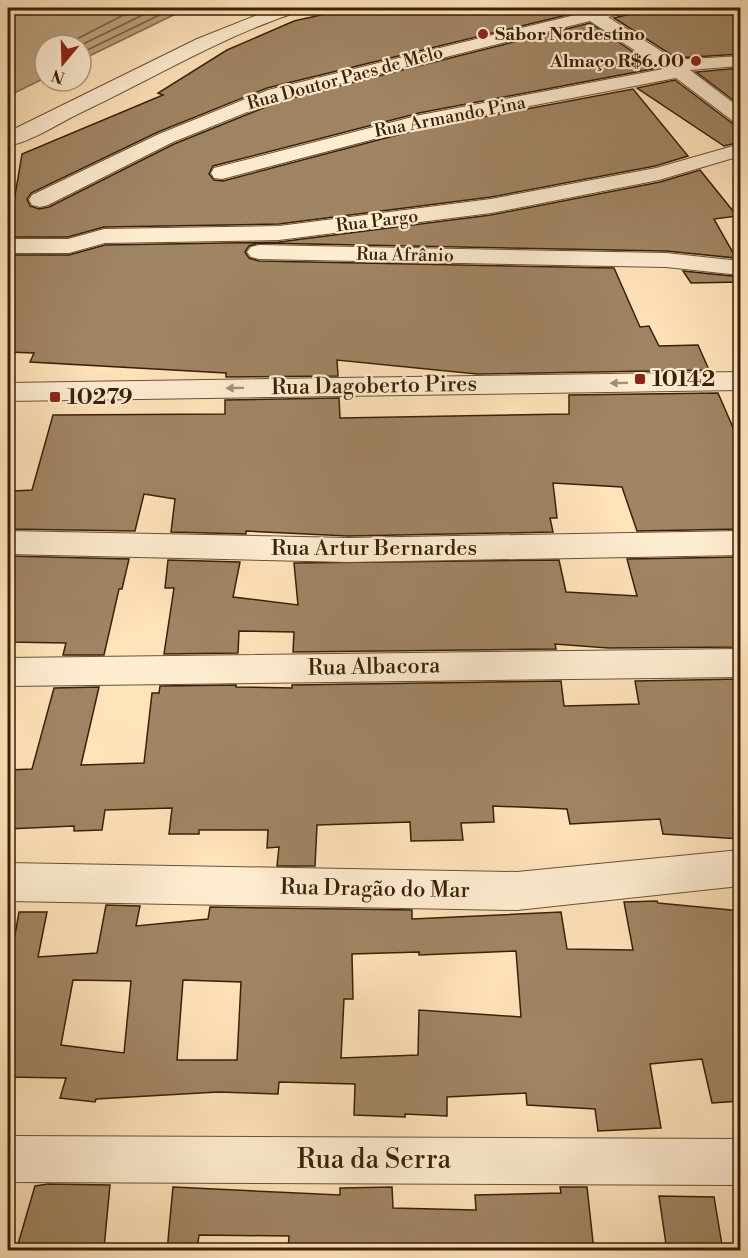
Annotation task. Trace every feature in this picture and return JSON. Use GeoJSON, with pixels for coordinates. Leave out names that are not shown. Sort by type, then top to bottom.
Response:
{"type":"FeatureCollection","features":[{"type":"Feature","properties":{"kind":"street"},"geometry":{"type":"LineString","coordinates":[[8,140],[112,90],[229,29],[264,15],[291,8]]}},
{"type":"Feature","properties":{"kind":"street","name":"Rua Doutor Paes de Melo"},"geometry":{"type":"LineString","coordinates":[[40,200],[166,138],[275,94],[588,11],[623,8]]}},
{"type":"Feature","properties":{"kind":"street"},"geometry":{"type":"LineString","coordinates":[[588,11],[676,69],[741,117]]}},
{"type":"Feature","properties":{"kind":"street","name":"Rua Armando Pina"},"geometry":{"type":"LineString","coordinates":[[222,173],[368,133],[676,69],[741,61]]}},
{"type":"Feature","properties":{"kind":"street","name":"Rua Pargo"},"geometry":{"type":"LineString","coordinates":[[8,246],[69,246],[104,236],[279,232],[491,206],[658,174],[741,150]]}},
{"type":"Feature","properties":{"kind":"street","name":"Rua Afrânio"},"geometry":{"type":"LineString","coordinates":[[69,246],[93,251],[666,260],[741,268]]}},
{"type":"Feature","properties":{"kind":"street","name":"Rua Dagoberto Pires"},"geometry":{"type":"LineString","coordinates":[[8,392],[741,381]]}},
{"type":"Feature","properties":{"kind":"street","name":"Rua Artur Bernardes"},"geometry":{"type":"LineString","coordinates":[[8,543],[348,550],[741,543]]}},
{"type":"Feature","properties":{"kind":"street","name":"Rua Albacora"},"geometry":{"type":"LineString","coordinates":[[8,672],[741,663]]}},
{"type":"Feature","properties":{"kind":"street","name":"Rua Dragão do Mar"},"geometry":{"type":"LineString","coordinates":[[8,882],[518,891],[741,868]]}},
{"type":"Feature","properties":{"kind":"street","name":"Rua da Serra"},"geometry":{"type":"LineString","coordinates":[[8,1159],[741,1162]]}},
{"type":"Feature","properties":{"kind":"water"},"geometry":{"type":"Polygon","coordinates":[[[8,8],[188,8],[93,54],[93,33],[33,33],[33,84],[8,96],[8,8]]]}},
{"type":"Feature","properties":{"kind":"building"},"geometry":{"type":"Polygon","coordinates":[[[352,8],[572,8],[575,13],[267,88],[158,132],[31,193],[27,199],[30,206],[39,209],[49,207],[174,144],[283,100],[590,23],[657,68],[419,113],[213,166],[209,174],[214,180],[223,181],[420,129],[633,89],[688,156],[655,166],[491,197],[279,224],[104,227],[68,237],[8,237],[22,154],[163,95],[158,93],[227,50],[294,21],[352,8]]]}},
{"type":"Feature","properties":{"kind":"building"},"geometry":{"type":"Polygon","coordinates":[[[633,8],[741,8],[741,54],[676,58],[614,18],[630,14],[633,8]]]}},
{"type":"Feature","properties":{"kind":"building"},"geometry":{"type":"Polygon","coordinates":[[[740,68],[741,106],[696,72],[740,68]]]}},
{"type":"Feature","properties":{"kind":"building"},"geometry":{"type":"Polygon","coordinates":[[[675,80],[732,123],[741,125],[741,142],[724,146],[637,88],[675,80]]]}},
{"type":"Feature","properties":{"kind":"building"},"geometry":{"type":"Polygon","coordinates":[[[700,170],[737,216],[714,219],[736,258],[666,251],[259,243],[249,246],[245,252],[249,258],[259,261],[614,268],[640,327],[649,326],[659,346],[698,345],[709,370],[477,374],[337,360],[338,376],[226,377],[226,373],[30,362],[34,353],[8,352],[8,255],[69,255],[105,245],[279,242],[491,215],[660,182],[700,170]]]}},
{"type":"Feature","properties":{"kind":"building"},"geometry":{"type":"Polygon","coordinates":[[[683,271],[741,277],[741,282],[691,283],[683,271]]]}},
{"type":"Feature","properties":{"kind":"building"},"geometry":{"type":"Polygon","coordinates":[[[718,393],[741,446],[741,529],[637,531],[622,487],[553,483],[557,518],[550,518],[553,532],[348,536],[246,531],[246,534],[171,532],[175,499],[144,494],[135,531],[8,529],[13,491],[32,490],[53,415],[225,414],[225,400],[339,398],[340,418],[569,414],[569,395],[718,393]]]}},
{"type":"Feature","properties":{"kind":"building"},"geometry":{"type":"Polygon","coordinates":[[[8,556],[129,559],[122,589],[119,589],[104,655],[63,655],[66,643],[8,642],[8,556]]]}},
{"type":"Feature","properties":{"kind":"building"},"geometry":{"type":"Polygon","coordinates":[[[741,557],[741,647],[608,648],[555,644],[556,649],[293,652],[294,632],[239,631],[238,653],[164,654],[174,588],[165,588],[168,560],[240,562],[233,597],[298,605],[294,563],[559,560],[566,592],[637,596],[627,559],[741,557]]]}},
{"type":"Feature","properties":{"kind":"building"},"geometry":{"type":"Polygon","coordinates":[[[741,679],[741,839],[663,834],[660,819],[570,824],[567,809],[493,806],[494,822],[461,823],[463,840],[411,841],[410,822],[317,825],[315,866],[277,866],[279,847],[267,848],[268,830],[199,830],[199,834],[169,834],[172,808],[105,810],[102,830],[74,831],[74,826],[8,829],[8,770],[32,769],[54,688],[99,687],[81,765],[144,763],[152,693],[159,693],[160,686],[236,685],[236,687],[292,688],[292,685],[561,681],[564,706],[639,704],[635,681],[741,679]]]}},
{"type":"Feature","properties":{"kind":"building"},"geometry":{"type":"Polygon","coordinates":[[[657,901],[658,903],[741,911],[741,1101],[712,1103],[702,1059],[650,1064],[661,1128],[598,1131],[595,1109],[527,1105],[526,1093],[447,1097],[447,1116],[405,1114],[405,1117],[354,1115],[355,1084],[279,1082],[278,1094],[218,1092],[96,1099],[95,1102],[60,1098],[66,1078],[8,1077],[8,974],[19,912],[47,912],[38,957],[97,953],[106,905],[140,906],[136,926],[208,919],[210,907],[412,910],[412,919],[561,912],[567,949],[633,950],[624,902],[657,901]],[[516,951],[419,955],[419,952],[352,954],[353,999],[344,999],[341,1058],[418,1055],[419,1010],[521,1017],[516,951]],[[73,980],[61,1045],[124,1053],[131,981],[73,980]],[[183,980],[177,1060],[237,1060],[241,982],[183,980]]]}},
{"type":"Feature","properties":{"kind":"building"},"geometry":{"type":"Polygon","coordinates":[[[48,1184],[110,1185],[104,1248],[16,1251],[35,1186],[48,1184]]]}},
{"type":"Feature","properties":{"kind":"building"},"geometry":{"type":"Polygon","coordinates":[[[173,1187],[340,1195],[340,1188],[392,1187],[393,1208],[476,1210],[475,1195],[561,1193],[560,1187],[587,1187],[594,1251],[288,1251],[289,1236],[199,1235],[197,1251],[167,1251],[173,1187]]]}},
{"type":"Feature","properties":{"kind":"building"},"geometry":{"type":"Polygon","coordinates":[[[659,1196],[714,1197],[723,1251],[667,1251],[659,1196]]]}},
{"type":"Feature","properties":{"kind":"place","name":"Sabor Nordestino"},"geometry":{"type":"Point","coordinates":[483,34]}},
{"type":"Feature","properties":{"kind":"place","name":"Almaço R$6.00"},"geometry":{"type":"Point","coordinates":[696,61]}},
{"type":"Feature","properties":{"kind":"place","name":"10142"},"geometry":{"type":"Point","coordinates":[640,379]}},
{"type":"Feature","properties":{"kind":"place","name":"10279"},"geometry":{"type":"Point","coordinates":[55,397]}}]}
